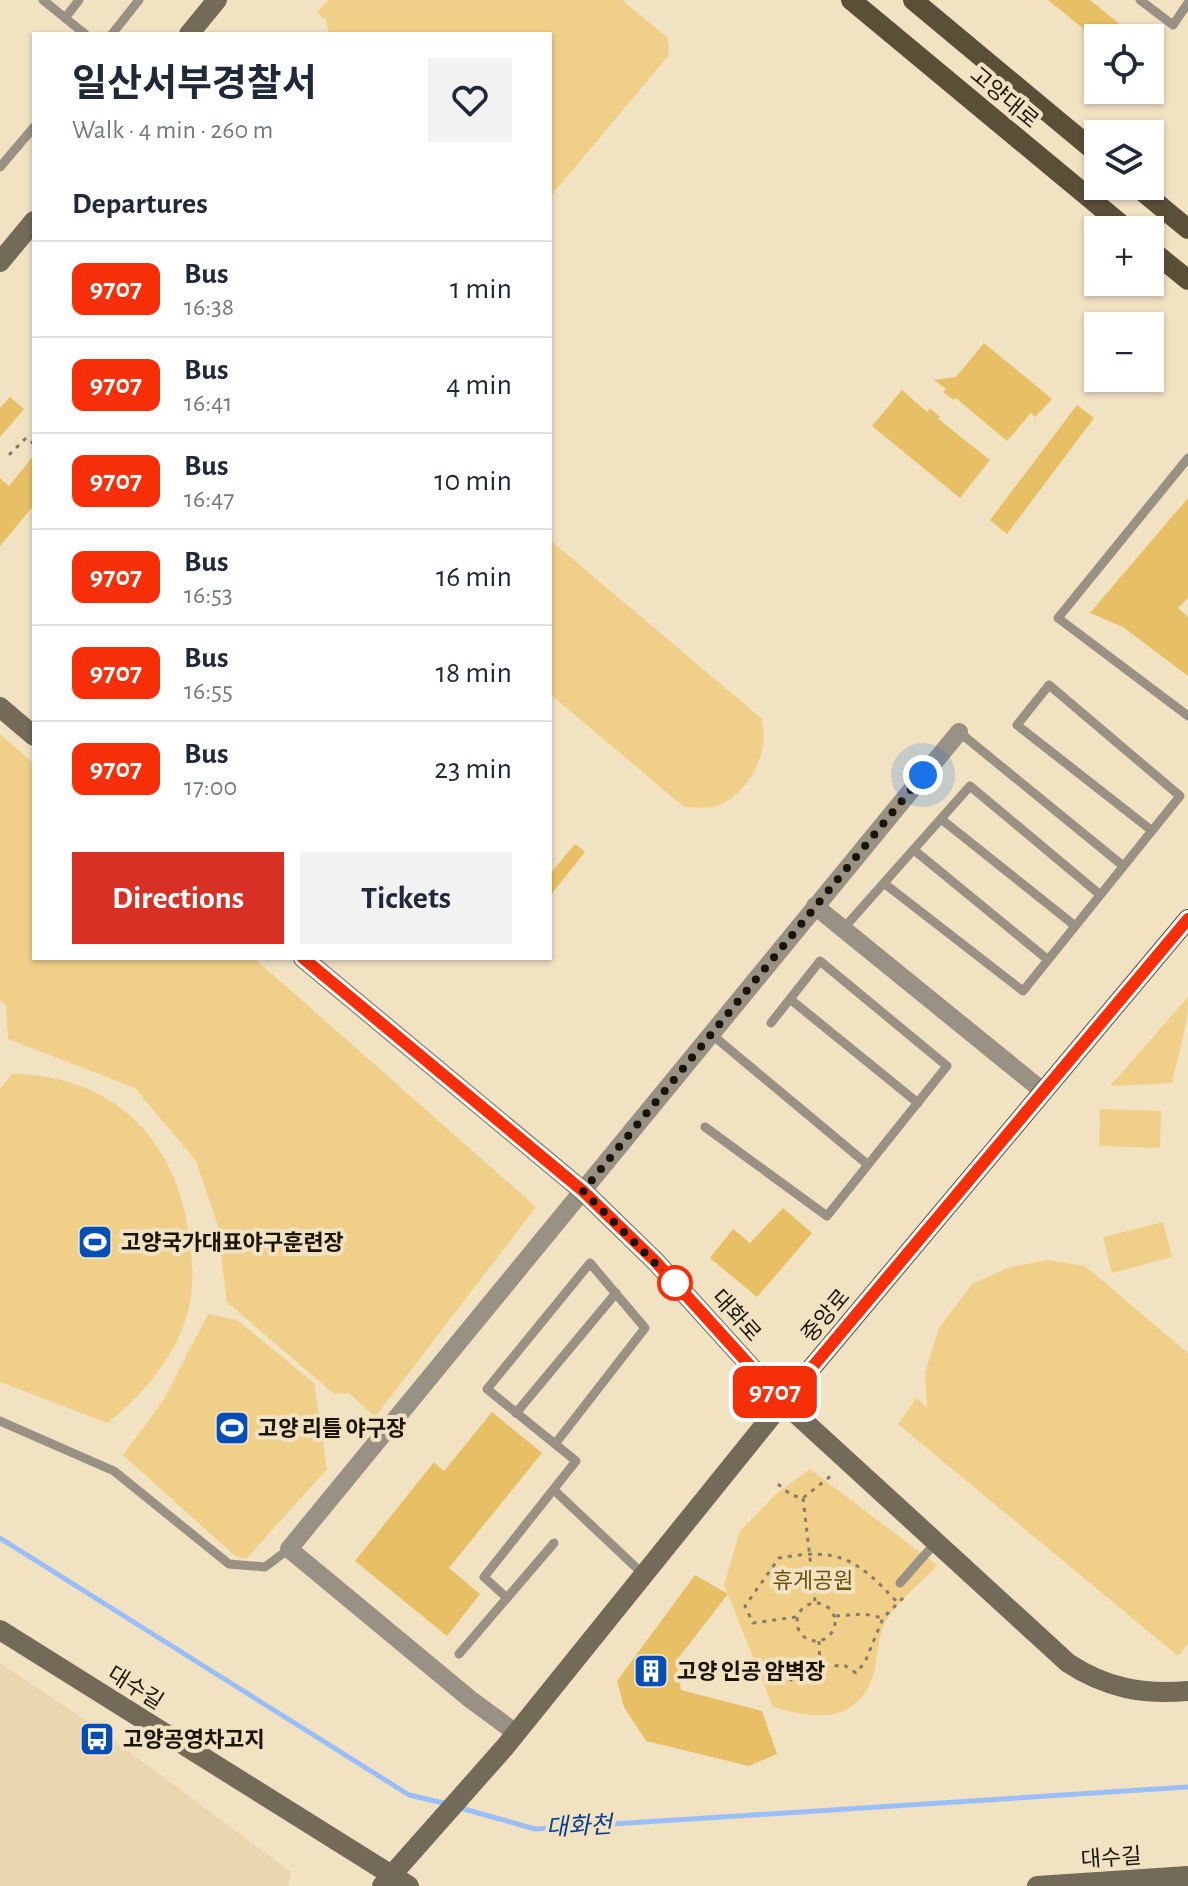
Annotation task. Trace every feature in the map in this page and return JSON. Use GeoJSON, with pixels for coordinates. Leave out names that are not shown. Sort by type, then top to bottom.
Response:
{"type":"FeatureCollection","features":[{"type":"Feature","properties":{"kind":"main road","name":"고양대로"},"geometry":{"type":"LineString","coordinates":[[851,0],[1111,216]]}},
{"type":"Feature","properties":{"kind":"main road","name":"고양대로"},"geometry":{"type":"LineString","coordinates":[[913,0],[1084,142]]}},
{"type":"Feature","properties":{"kind":"main road"},"geometry":{"type":"LineString","coordinates":[[1153,200],[1188,229]]}},
{"type":"Feature","properties":{"kind":"main road"},"geometry":{"type":"LineString","coordinates":[[1164,260],[1188,280]]}},
{"type":"Feature","properties":{"kind":"main road","name":"중앙로"},"geometry":{"type":"LineString","coordinates":[[783,1402],[1188,919]]}},
{"type":"Feature","properties":{"kind":"street"},"geometry":{"type":"LineString","coordinates":[[191,32],[217,0]]}},
{"type":"Feature","properties":{"kind":"street"},"geometry":{"type":"LineString","coordinates":[[0,262],[32,223]]}},
{"type":"Feature","properties":{"kind":"street"},"geometry":{"type":"LineString","coordinates":[[0,707],[32,734]]}},
{"type":"Feature","properties":{"kind":"street"},"geometry":{"type":"LineString","coordinates":[[510,1740],[470,1699],[289,1549],[959,732]]}},
{"type":"Feature","properties":{"kind":"street"},"geometry":{"type":"LineString","coordinates":[[815,906],[1044,1092]]}},
{"type":"Feature","properties":{"kind":"street","name":"대화로"},"geometry":{"type":"LineString","coordinates":[[305,960],[583,1191],[656,1262],[783,1402],[1056,1653],[1101,1682],[1141,1692],[1188,1691]]}},
{"type":"Feature","properties":{"kind":"street","name":"중앙로"},"geometry":{"type":"LineString","coordinates":[[391,1875],[510,1740],[783,1402]]}},
{"type":"Feature","properties":{"kind":"street","name":"대수길"},"geometry":{"type":"LineString","coordinates":[[0,1630],[409,1886]]}},
{"type":"Feature","properties":{"kind":"street","name":"대수길"},"geometry":{"type":"LineString","coordinates":[[1037,1886],[1188,1876]]}},
{"type":"Feature","properties":{"kind":"lane"},"geometry":{"type":"LineString","coordinates":[[43,0],[82,32]]}},
{"type":"Feature","properties":{"kind":"lane"},"geometry":{"type":"LineString","coordinates":[[65,18],[79,0]]}},
{"type":"Feature","properties":{"kind":"lane"},"geometry":{"type":"LineString","coordinates":[[114,32],[139,0]]}},
{"type":"Feature","properties":{"kind":"lane"},"geometry":{"type":"LineString","coordinates":[[1140,0],[1173,25],[1188,3]]}},
{"type":"Feature","properties":{"kind":"lane"},"geometry":{"type":"LineString","coordinates":[[0,167],[32,129]]}},
{"type":"Feature","properties":{"kind":"lane"},"geometry":{"type":"LineString","coordinates":[[1188,458],[1058,618],[1188,716]]}},
{"type":"Feature","properties":{"kind":"lane"},"geometry":{"type":"LineString","coordinates":[[885,884],[1023,991],[1098,893],[1180,796],[1049,685],[1017,725],[1151,830]]}},
{"type":"Feature","properties":{"kind":"lane"},"geometry":{"type":"LineString","coordinates":[[959,732],[1122,865]]}},
{"type":"Feature","properties":{"kind":"lane"},"geometry":{"type":"LineString","coordinates":[[843,929],[970,786],[1098,893]]}},
{"type":"Feature","properties":{"kind":"lane"},"geometry":{"type":"LineString","coordinates":[[941,819],[1074,925]]}},
{"type":"Feature","properties":{"kind":"lane"},"geometry":{"type":"LineString","coordinates":[[914,850],[1047,959]]}},
{"type":"Feature","properties":{"kind":"lane"},"geometry":{"type":"LineString","coordinates":[[705,1127],[827,1216],[947,1066],[820,961],[771,1023]]}},
{"type":"Feature","properties":{"kind":"lane"},"geometry":{"type":"LineString","coordinates":[[790,999],[918,1103]]}},
{"type":"Feature","properties":{"kind":"lane"},"geometry":{"type":"LineString","coordinates":[[710,1033],[867,1164]]}},
{"type":"Feature","properties":{"kind":"lane"},"geometry":{"type":"LineString","coordinates":[[507,1598],[484,1577],[576,1461],[487,1389],[590,1263],[645,1328],[555,1444]]}},
{"type":"Feature","properties":{"kind":"lane"},"geometry":{"type":"LineString","coordinates":[[516,1413],[616,1293]]}},
{"type":"Feature","properties":{"kind":"lane"},"geometry":{"type":"LineString","coordinates":[[0,1421],[114,1471],[229,1564],[265,1567],[289,1549]]}},
{"type":"Feature","properties":{"kind":"lane"},"geometry":{"type":"LineString","coordinates":[[555,1491],[644,1575]]}},
{"type":"Feature","properties":{"kind":"lane"},"geometry":{"type":"LineString","coordinates":[[900,1583],[937,1541]]}},
{"type":"Feature","properties":{"kind":"lane"},"geometry":{"type":"LineString","coordinates":[[459,1654],[554,1543]]}},
{"type":"Feature","properties":{"kind":"path"},"geometry":{"type":"LineString","coordinates":[[9,455],[26,438],[32,442]]}},
{"type":"Feature","properties":{"kind":"path"},"geometry":{"type":"LineString","coordinates":[[803,1498],[832,1475]]}},
{"type":"Feature","properties":{"kind":"path"},"geometry":{"type":"LineString","coordinates":[[778,1484],[791,1495],[803,1498]]}},
{"type":"Feature","properties":{"kind":"path"},"geometry":{"type":"LineString","coordinates":[[803,1498],[815,1602]]}},
{"type":"Feature","properties":{"kind":"path"},"geometry":{"type":"LineString","coordinates":[[819,1641],[834,1629],[834,1616],[827,1606],[815,1602],[803,1607],[796,1617],[753,1623],[745,1606],[779,1558],[824,1552],[850,1558],[898,1603]]}},
{"type":"Feature","properties":{"kind":"path"},"geometry":{"type":"LineString","coordinates":[[790,1681],[799,1670],[820,1667],[844,1665],[856,1673],[865,1662],[883,1618],[910,1591]]}},
{"type":"Feature","properties":{"kind":"path"},"geometry":{"type":"LineString","coordinates":[[834,1616],[864,1614],[883,1618]]}},
{"type":"Feature","properties":{"kind":"path"},"geometry":{"type":"LineString","coordinates":[[796,1617],[801,1635],[819,1641]]}},
{"type":"Feature","properties":{"kind":"path"},"geometry":{"type":"LineString","coordinates":[[819,1641],[820,1667]]}},
{"type":"Feature","properties":{"kind":"shaded area","name":"고양공영차고지"},"geometry":{"type":"Polygon","coordinates":[[[0,1663],[96,1727],[291,1872],[288,1886],[0,1886],[0,1663]]]}},
{"type":"Feature","properties":{"kind":"green space"},"geometry":{"type":"Polygon","coordinates":[[[328,0],[622,0],[668,38],[669,55],[552,195],[552,32],[329,32],[326,20],[317,13],[328,0]]]}},
{"type":"Feature","properties":{"kind":"green space"},"geometry":{"type":"Polygon","coordinates":[[[552,542],[761,718],[763,744],[748,782],[716,806],[684,807],[552,696],[552,542]]]}},
{"type":"Feature","properties":{"kind":"green space"},"geometry":{"type":"Polygon","coordinates":[[[0,734],[32,762],[32,960],[256,960],[536,1207],[375,1417],[350,1394],[333,1393],[227,1302],[217,1223],[196,1161],[135,1088],[8,1039],[6,1005],[0,1000],[0,734]]]}},
{"type":"Feature","properties":{"kind":"green space"},"geometry":{"type":"Polygon","coordinates":[[[1188,997],[1185,1030],[1172,1083],[1110,1086],[1188,997]]]}},
{"type":"Feature","properties":{"kind":"green space","name":"고양국가대표야구훈련장"},"geometry":{"type":"Polygon","coordinates":[[[12,1074],[49,1077],[82,1086],[111,1101],[136,1122],[157,1146],[173,1175],[184,1208],[192,1278],[183,1328],[157,1373],[108,1423],[0,1382],[0,1089],[12,1074]]]}},
{"type":"Feature","properties":{"kind":"green space"},"geometry":{"type":"Polygon","coordinates":[[[1100,1109],[1161,1111],[1160,1148],[1099,1146],[1100,1109]]]}},
{"type":"Feature","properties":{"kind":"green space"},"geometry":{"type":"Polygon","coordinates":[[[1163,1222],[1172,1257],[1112,1273],[1103,1237],[1163,1222]]]}},
{"type":"Feature","properties":{"kind":"green space"},"geometry":{"type":"Polygon","coordinates":[[[1048,1260],[1085,1266],[1188,1353],[1188,1644],[1178,1656],[898,1424],[917,1398],[927,1408],[925,1373],[939,1328],[972,1284],[1010,1267],[1048,1260]]]}},
{"type":"Feature","properties":{"kind":"green space","name":"고양 리틀 야구장"},"geometry":{"type":"Polygon","coordinates":[[[208,1314],[237,1320],[314,1383],[327,1469],[246,1559],[235,1556],[123,1455],[163,1401],[208,1314]]]}},
{"type":"Feature","properties":{"kind":"green space","name":"휴게공원"},"geometry":{"type":"Polygon","coordinates":[[[810,1469],[937,1565],[886,1621],[873,1676],[865,1692],[844,1711],[818,1715],[773,1707],[724,1585],[740,1531],[776,1494],[810,1469]]]}},
{"type":"Feature","properties":{"kind":"building"},"geometry":{"type":"Polygon","coordinates":[[[1048,0],[1090,0],[1120,24],[1084,24],[1084,29],[1048,0]]]}},
{"type":"Feature","properties":{"kind":"building"},"geometry":{"type":"Polygon","coordinates":[[[984,343],[1052,399],[1035,417],[1031,413],[1007,441],[956,398],[954,400],[943,392],[946,389],[934,380],[956,377],[984,343]]]}},
{"type":"Feature","properties":{"kind":"building"},"geometry":{"type":"Polygon","coordinates":[[[902,390],[927,412],[930,408],[940,417],[938,419],[990,460],[960,498],[872,426],[902,390]]]}},
{"type":"Feature","properties":{"kind":"building"},"geometry":{"type":"Polygon","coordinates":[[[10,397],[24,409],[0,437],[0,408],[10,397]]]}},
{"type":"Feature","properties":{"kind":"building"},"geometry":{"type":"Polygon","coordinates":[[[1077,405],[1094,418],[1007,534],[990,520],[1077,405]]]}},
{"type":"Feature","properties":{"kind":"building"},"geometry":{"type":"Polygon","coordinates":[[[32,457],[32,507],[0,546],[0,478],[9,486],[32,457]]]}},
{"type":"Feature","properties":{"kind":"building"},"geometry":{"type":"Polygon","coordinates":[[[1188,498],[1188,598],[1178,608],[1188,617],[1188,676],[1123,627],[1090,613],[1188,498]]]}},
{"type":"Feature","properties":{"kind":"building"},"geometry":{"type":"Polygon","coordinates":[[[575,844],[585,852],[552,893],[552,872],[575,844]]]}},
{"type":"Feature","properties":{"kind":"building"},"geometry":{"type":"Polygon","coordinates":[[[783,1208],[812,1233],[757,1297],[710,1258],[733,1229],[750,1243],[783,1208]]]}},
{"type":"Feature","properties":{"kind":"building"},"geometry":{"type":"Polygon","coordinates":[[[492,1412],[542,1453],[449,1568],[480,1594],[447,1636],[355,1561],[434,1462],[444,1471],[492,1412]]]}},
{"type":"Feature","properties":{"kind":"building","name":"고양 인공 암벽장"},"geometry":{"type":"Polygon","coordinates":[[[695,1575],[728,1594],[676,1661],[681,1690],[762,1711],[777,1754],[749,1766],[646,1741],[624,1707],[617,1681],[695,1575]]]}},
{"type":"Feature","properties":{"kind":"waterway","name":"대화천"},"geometry":{"type":"LineString","coordinates":[[0,1538],[409,1795],[448,1804]]}},
{"type":"Feature","properties":{"kind":"waterway","name":"대화천"},"geometry":{"type":"LineString","coordinates":[[457,1807],[535,1829],[1188,1787]]}},
{"type":"Feature","properties":{"kind":"bus line","name":"9707"},"geometry":{"type":"LineString","coordinates":[[305,960],[565,1174],[656,1262],[783,1402],[1188,919]]}},
{"type":"Feature","properties":{"kind":"place","name":"고양국가대표야구훈련장"},"geometry":{"type":"Point","coordinates":[95,1242]}},
{"type":"Feature","properties":{"kind":"place","name":"고양 리틀 야구장"},"geometry":{"type":"Point","coordinates":[232,1428]}},
{"type":"Feature","properties":{"kind":"place","name":"고양 인공 암벽장"},"geometry":{"type":"Point","coordinates":[651,1671]}},
{"type":"Feature","properties":{"kind":"place","name":"고양공영차고지"},"geometry":{"type":"Point","coordinates":[97,1739]}},
{"type":"Feature","properties":{"kind":"route"},"geometry":{"type":"LineString","coordinates":[[675,1283],[583,1191],[923,775]]}}]}
